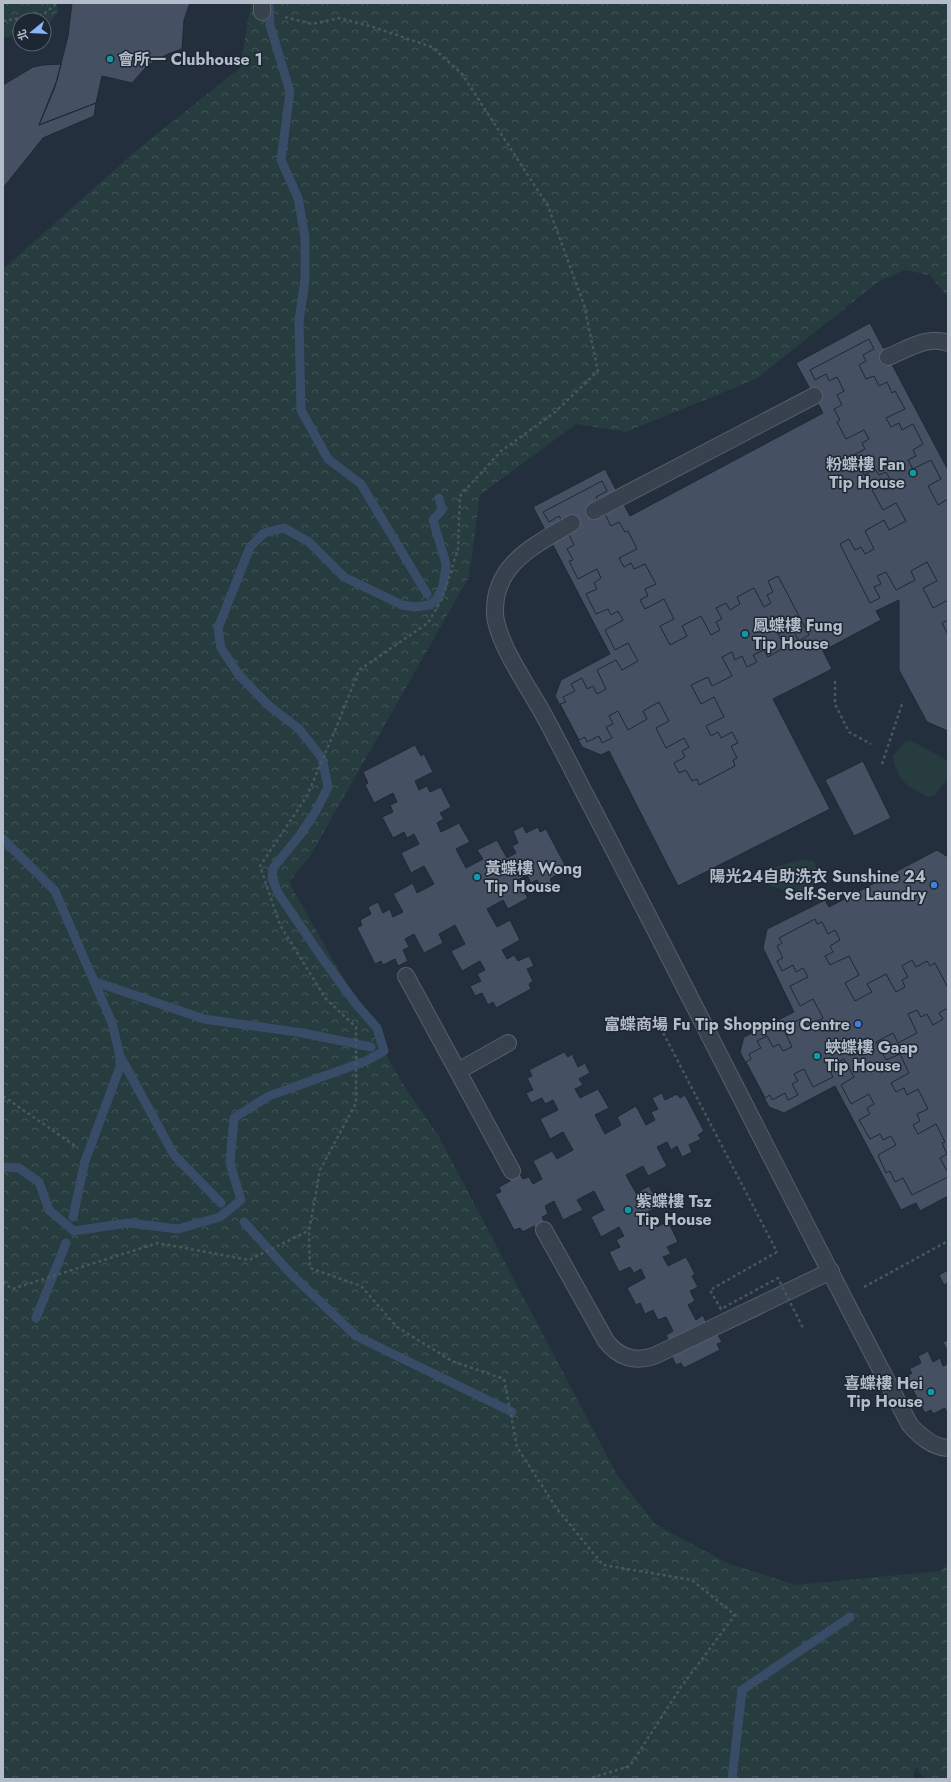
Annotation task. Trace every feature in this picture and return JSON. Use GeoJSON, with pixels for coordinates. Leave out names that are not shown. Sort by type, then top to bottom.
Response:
{"type":"FeatureCollection","features":[{"type":"Feature","properties":{"kind":"lane"},"geometry":{"type":"LineString","coordinates":[[888,357],[931,340],[948,343]]}},
{"type":"Feature","properties":{"kind":"lane"},"geometry":{"type":"LineString","coordinates":[[594,511],[814,396]]}},
{"type":"Feature","properties":{"kind":"lane"},"geometry":{"type":"LineString","coordinates":[[572,523],[526,551],[513,562],[500,581],[495,602],[494,615],[497,627],[506,647],[543,713],[651,921],[910,1425],[919,1435],[931,1443],[948,1448]]}},
{"type":"Feature","properties":{"kind":"lane"},"geometry":{"type":"LineString","coordinates":[[406,976],[512,1171]]}},
{"type":"Feature","properties":{"kind":"lane"},"geometry":{"type":"LineString","coordinates":[[458,1071],[508,1043]]}},
{"type":"Feature","properties":{"kind":"lane"},"geometry":{"type":"LineString","coordinates":[[544,1230],[606,1340],[612,1348],[628,1358],[647,1358],[656,1355],[831,1271]]}},
{"type":"Feature","properties":{"kind":"path"},"geometry":{"type":"LineString","coordinates":[[3,21],[44,14],[57,3]]}},
{"type":"Feature","properties":{"kind":"path"},"geometry":{"type":"LineString","coordinates":[[262,7],[312,24],[339,18],[373,27],[432,47],[462,74],[548,206],[584,305],[598,371],[554,413],[500,450],[460,496],[458,549],[442,599],[428,623],[359,670],[307,796],[260,866],[280,925],[326,999],[356,1027],[356,1103],[320,1170],[309,1231],[310,1268],[361,1286],[397,1327],[452,1361],[504,1379],[517,1448],[557,1509],[603,1565],[692,1580],[735,1615],[681,1687],[630,1766],[588,1779]]}},
{"type":"Feature","properties":{"kind":"path"},"geometry":{"type":"LineString","coordinates":[[835,681],[835,704],[849,732],[871,744]]}},
{"type":"Feature","properties":{"kind":"path"},"geometry":{"type":"LineString","coordinates":[[882,764],[903,701]]}},
{"type":"Feature","properties":{"kind":"path"},"geometry":{"type":"LineString","coordinates":[[655,1017],[777,1252],[710,1290],[721,1309],[778,1278],[804,1330]]}},
{"type":"Feature","properties":{"kind":"path"},"geometry":{"type":"LineString","coordinates":[[3,1096],[78,1148]]}},
{"type":"Feature","properties":{"kind":"path"},"geometry":{"type":"LineString","coordinates":[[3,1282],[12,1289],[158,1243],[249,1260],[309,1231]]}},
{"type":"Feature","properties":{"kind":"path"},"geometry":{"type":"LineString","coordinates":[[844,1297],[948,1241]]}},
{"type":"Feature","properties":{"kind":"green space"},"geometry":{"type":"Polygon","coordinates":[[[3,3],[57,3],[58,12],[52,20],[52,12],[12,12],[12,36],[3,38],[3,3]]]}},
{"type":"Feature","properties":{"kind":"green space"},"geometry":{"type":"Polygon","coordinates":[[[251,3],[948,3],[948,297],[930,275],[904,270],[878,282],[756,379],[626,432],[576,424],[480,495],[469,577],[310,856],[289,882],[402,1083],[438,1135],[617,1475],[655,1524],[727,1563],[795,1585],[941,1571],[948,1564],[948,1779],[924,1779],[916,1767],[912,1779],[3,1779],[3,269],[138,149],[240,68],[251,3]]]}},
{"type":"Feature","properties":{"kind":"green space"},"geometry":{"type":"Polygon","coordinates":[[[912,741],[948,761],[948,777],[934,796],[928,797],[909,786],[900,777],[897,771],[893,756],[905,742],[912,741]]]}},
{"type":"Feature","properties":{"kind":"green space"},"geometry":{"type":"Polygon","coordinates":[[[804,860],[814,861],[818,875],[817,884],[810,888],[797,891],[785,890],[765,884],[761,877],[775,867],[804,860]]]}},
{"type":"Feature","properties":{"kind":"building","name":"會所一 Clubhouse 1"},"geometry":{"type":"Polygon","coordinates":[[[72,3],[190,3],[184,20],[182,49],[168,54],[148,65],[132,83],[102,76],[96,103],[39,125],[57,80],[68,36],[72,3]]]}},
{"type":"Feature","properties":{"kind":"building"},"geometry":{"type":"Polygon","coordinates":[[[61,64],[55,87],[39,125],[96,103],[94,116],[43,138],[3,188],[3,85],[33,67],[61,64]]]}},
{"type":"Feature","properties":{"kind":"building"},"geometry":{"type":"Polygon","coordinates":[[[870,323],[948,470],[948,731],[927,722],[899,670],[899,600],[876,611],[881,620],[823,651],[832,669],[773,699],[830,809],[678,886],[609,751],[601,755],[582,747],[555,696],[561,680],[610,654],[533,507],[605,469],[630,516],[823,413],[796,363],[870,323]]]}},
{"type":"Feature","properties":{"kind":"building","name":"粉蝶樓 Fan Tip House"},"geometry":{"type":"Polygon","coordinates":[[[869,339],[874,349],[863,355],[866,361],[859,365],[866,379],[874,376],[879,386],[887,382],[892,393],[895,391],[905,409],[886,418],[891,427],[899,423],[902,430],[913,424],[923,444],[913,450],[916,456],[908,460],[913,469],[931,460],[941,479],[928,486],[938,505],[948,499],[948,600],[933,608],[923,588],[937,581],[927,562],[911,571],[915,580],[896,590],[886,572],[877,576],[881,584],[874,587],[880,598],[870,603],[840,544],[849,539],[855,550],[861,547],[865,554],[874,549],[865,531],[884,520],[889,530],[906,521],[896,503],[883,510],[872,490],[891,481],[886,472],[879,475],[875,469],[864,475],[854,455],[865,449],[862,443],[869,439],[864,430],[846,439],[837,422],[840,420],[834,409],[842,405],[837,395],[844,391],[837,377],[829,381],[826,374],[815,380],[810,370],[869,339]]]}},
{"type":"Feature","properties":{"kind":"building","name":"鳳蝶樓 Fung Tip House"},"geometry":{"type":"Polygon","coordinates":[[[602,481],[607,491],[596,497],[611,526],[619,522],[625,532],[628,531],[637,549],[619,558],[624,567],[631,563],[634,569],[645,564],[656,584],[645,589],[648,596],[640,600],[645,609],[664,599],[674,619],[660,626],[670,645],[687,636],[682,626],[701,616],[711,635],[720,630],[716,622],[722,619],[716,608],[726,603],[730,610],[740,604],[737,597],[754,588],[764,607],[771,603],[767,595],[773,592],[768,581],[778,576],[809,635],[799,641],[793,630],[787,633],[783,625],[776,629],[785,647],[768,657],[764,650],[753,655],[757,662],[747,667],[742,656],[735,660],[732,652],[722,657],[732,676],[712,686],[708,677],[691,685],[701,704],[714,697],[724,717],[706,726],[711,736],[718,732],[721,738],[732,732],[738,743],[731,746],[737,758],[733,760],[735,766],[699,785],[697,779],[692,781],[686,770],[679,773],[674,763],[685,757],[682,751],[689,747],[684,738],[666,748],[656,728],[669,721],[659,702],[643,711],[647,719],[628,730],[618,711],[609,716],[613,724],[606,727],[612,738],[602,743],[599,736],[587,742],[585,737],[579,740],[560,704],[566,702],[563,697],[575,691],[571,684],[582,678],[587,689],[593,686],[597,694],[606,689],[597,670],[616,660],[622,670],[638,661],[628,643],[615,650],[605,630],[623,620],[618,611],[611,615],[608,609],[596,614],[586,594],[597,589],[594,583],[601,578],[597,569],[578,579],[569,561],[573,560],[567,549],[574,545],[568,532],[559,516],[549,522],[543,512],[602,481]]]}},
{"type":"Feature","properties":{"kind":"building"},"geometry":{"type":"Polygon","coordinates":[[[948,620],[948,635],[942,623],[948,620]]]}},
{"type":"Feature","properties":{"kind":"building","name":"黃蝶樓 Wong Tip House"},"geometry":{"type":"Polygon","coordinates":[[[415,745],[421,756],[424,754],[433,772],[415,781],[419,790],[427,786],[430,792],[441,787],[451,807],[440,813],[444,819],[437,823],[441,832],[459,823],[470,842],[456,849],[466,868],[483,859],[477,850],[497,840],[507,858],[516,853],[512,846],[518,843],[513,831],[523,826],[526,833],[538,827],[540,832],[546,829],[565,865],[559,868],[561,872],[550,879],[553,886],[543,891],[537,880],[531,883],[527,875],[518,880],[528,898],[508,909],[503,900],[487,909],[497,927],[510,920],[520,940],[502,950],[507,959],[514,955],[518,961],[529,956],[534,966],[527,969],[533,981],[529,984],[531,989],[496,1008],[493,1002],[488,1005],[482,993],[475,996],[470,986],[481,981],[477,974],[485,970],[480,961],[462,971],[451,951],[465,944],[455,925],[439,934],[443,943],[424,953],[414,934],[405,939],[409,947],[403,950],[408,961],[398,966],[395,959],[383,965],[381,961],[375,964],[357,928],[362,925],[360,920],[371,914],[368,907],[378,902],[383,913],[390,909],[393,917],[403,912],[393,894],[413,883],[417,893],[434,884],[424,866],[411,873],[401,853],[419,844],[414,834],[407,838],[404,832],[393,838],[382,817],[393,812],[390,805],[397,802],[393,793],[374,803],[365,785],[368,783],[363,772],[415,745]]]}},
{"type":"Feature","properties":{"kind":"building"},"geometry":{"type":"Polygon","coordinates":[[[863,761],[891,818],[854,836],[825,780],[863,761]]]}},
{"type":"Feature","properties":{"kind":"building","name":"富蝶商場 Fu Tip Shopping Centre"},"geometry":{"type":"Polygon","coordinates":[[[937,850],[948,857],[948,1196],[920,1211],[916,1203],[901,1210],[835,1086],[784,1113],[769,1107],[740,1052],[744,1037],[794,1012],[763,948],[767,929],[825,900],[829,907],[937,850]]]}},
{"type":"Feature","properties":{"kind":"building","name":"蛺蝶樓 Gaap Tip House"},"geometry":{"type":"Polygon","coordinates":[[[815,919],[817,924],[822,922],[828,934],[835,930],[840,940],[830,946],[833,952],[825,956],[830,965],[849,956],[859,975],[845,983],[855,1001],[872,992],[867,984],[886,974],[896,992],[905,987],[902,980],[908,977],[902,966],[912,960],[916,967],[927,961],[930,966],[935,963],[948,988],[948,1008],[939,1013],[943,1019],[933,1025],[927,1014],[921,1017],[917,1010],[908,1014],[917,1033],[898,1043],[893,1033],[876,1042],[886,1060],[900,1054],[909,1073],[891,1083],[896,1092],[904,1088],[907,1095],[918,1089],[928,1109],[917,1114],[920,1121],[913,1125],[918,1134],[936,1124],[945,1142],[942,1143],[947,1154],[940,1158],[948,1173],[948,1177],[912,1195],[903,1178],[895,1182],[890,1171],[886,1173],[878,1155],[896,1145],[891,1136],[883,1140],[880,1134],[870,1139],[859,1120],[870,1114],[867,1108],[874,1104],[869,1094],[851,1104],[841,1085],[854,1077],[844,1059],[828,1067],[833,1077],[813,1087],[804,1069],[794,1074],[798,1081],[792,1084],[798,1095],[788,1100],[785,1093],[772,1100],[770,1095],[765,1098],[746,1062],[751,1059],[749,1054],[761,1048],[757,1041],[767,1036],[773,1047],[779,1044],[783,1051],[792,1047],[783,1028],[802,1018],[807,1027],[823,1018],[813,999],[800,1006],[790,986],[808,977],[803,968],[796,972],[793,965],[782,971],[777,961],[783,958],[777,946],[782,943],[779,938],[815,919]]]}},
{"type":"Feature","properties":{"kind":"building","name":"紫蝶樓 Tsz Tip House"},"geometry":{"type":"Polygon","coordinates":[[[564,1052],[568,1057],[572,1054],[578,1067],[585,1063],[590,1073],[579,1079],[583,1085],[575,1089],[580,1098],[598,1089],[609,1108],[595,1115],[605,1134],[621,1125],[617,1117],[636,1106],[646,1125],[655,1120],[651,1112],[658,1109],[652,1098],[662,1093],[665,1100],[677,1094],[680,1098],[685,1095],[704,1131],[698,1135],[701,1139],[689,1145],[692,1152],[682,1157],[677,1146],[671,1150],[667,1142],[657,1147],[667,1166],[648,1176],[643,1166],[626,1175],[636,1193],[649,1186],[660,1206],[641,1215],[646,1225],[653,1221],[657,1227],[668,1221],[678,1242],[667,1247],[671,1254],[663,1257],[668,1266],[686,1257],[695,1274],[692,1276],[698,1287],[690,1291],[695,1301],[688,1305],[696,1320],[703,1315],[706,1322],[717,1316],[722,1326],[715,1330],[722,1342],[717,1344],[720,1350],[684,1368],[681,1363],[676,1365],[670,1353],[669,1341],[666,1335],[673,1331],[666,1317],[658,1320],[653,1310],[645,1314],[640,1303],[636,1305],[627,1288],[645,1278],[641,1269],[634,1273],[630,1267],[619,1272],[609,1252],[620,1247],[616,1240],[624,1236],[619,1227],[601,1237],[591,1217],[604,1210],[594,1191],[577,1200],[583,1210],[563,1220],[554,1201],[545,1206],[548,1214],[542,1217],[548,1228],[538,1233],[534,1226],[523,1232],[520,1228],[514,1230],[495,1194],[501,1192],[499,1187],[510,1181],[507,1174],[517,1169],[523,1179],[529,1177],[533,1184],[542,1179],[533,1161],[552,1151],[557,1159],[573,1150],[563,1132],[550,1139],[540,1119],[558,1110],[553,1100],[545,1104],[542,1098],[531,1103],[526,1093],[533,1090],[527,1078],[532,1076],[529,1070],[564,1052]]]}},
{"type":"Feature","properties":{"kind":"building"},"geometry":{"type":"Polygon","coordinates":[[[948,1270],[948,1283],[944,1285],[939,1275],[948,1270]]]}},
{"type":"Feature","properties":{"kind":"building","name":"喜蝶樓 Hei Tip House"},"geometry":{"type":"Polygon","coordinates":[[[948,1340],[948,1352],[943,1342],[948,1340]]]}},
{"type":"Feature","properties":{"kind":"building","name":"喜蝶樓 Hei Tip House"},"geometry":{"type":"Polygon","coordinates":[[[928,1351],[933,1362],[940,1358],[943,1366],[948,1364],[948,1414],[945,1408],[933,1414],[931,1410],[925,1413],[906,1377],[912,1373],[909,1369],[921,1363],[918,1356],[928,1351]]]}},
{"type":"Feature","properties":{"kind":"waterway"},"geometry":{"type":"LineString","coordinates":[[269,3],[270,25],[290,92],[281,160],[298,198],[305,237],[305,279],[299,321],[301,410],[328,459],[361,484],[427,594]]}},
{"type":"Feature","properties":{"kind":"waterway"},"geometry":{"type":"LineString","coordinates":[[3,1167],[19,1168],[39,1182],[49,1210],[74,1231],[128,1223],[178,1229],[220,1217],[241,1200],[230,1163],[234,1118],[269,1096],[366,1061],[384,1051],[377,1028],[356,1004],[323,959],[278,893],[272,878],[273,868],[300,835],[316,811],[328,787],[322,758],[299,729],[268,705],[239,675],[221,648],[218,628],[250,547],[264,533],[284,528],[309,542],[344,577],[402,605],[415,607],[429,605],[436,600],[443,586],[446,564],[433,520],[442,510],[439,498]]}},
{"type":"Feature","properties":{"kind":"waterway"},"geometry":{"type":"LineString","coordinates":[[3,839],[55,891],[112,1023],[120,1056],[174,1155],[221,1203]]}},
{"type":"Feature","properties":{"kind":"waterway"},"geometry":{"type":"LineString","coordinates":[[96,982],[204,1019],[303,1033],[371,1047]]}},
{"type":"Feature","properties":{"kind":"waterway"},"geometry":{"type":"LineString","coordinates":[[73,1217],[85,1161],[120,1067],[120,1056]]}},
{"type":"Feature","properties":{"kind":"waterway"},"geometry":{"type":"LineString","coordinates":[[244,1222],[291,1274],[356,1336],[512,1412]]}},
{"type":"Feature","properties":{"kind":"waterway"},"geometry":{"type":"LineString","coordinates":[[36,1318],[66,1243]]}},
{"type":"Feature","properties":{"kind":"waterway"},"geometry":{"type":"LineString","coordinates":[[732,1779],[742,1690],[850,1617]]}},
{"type":"Feature","properties":{"kind":"place","name":"會所一 Clubhouse 1"},"geometry":{"type":"Point","coordinates":[110,59]}},
{"type":"Feature","properties":{"kind":"place","name":"粉蝶樓 Fan Tip House"},"geometry":{"type":"Point","coordinates":[913,473]}},
{"type":"Feature","properties":{"kind":"place","name":"鳳蝶樓 Fung Tip House"},"geometry":{"type":"Point","coordinates":[745,634]}},
{"type":"Feature","properties":{"kind":"place","name":"黃蝶樓 Wong Tip House"},"geometry":{"type":"Point","coordinates":[477,877]}},
{"type":"Feature","properties":{"kind":"place","name":"陽光24自助洗衣 Sunshine 24 Self-Serve Laundry"},"geometry":{"type":"Point","coordinates":[934,885]}},
{"type":"Feature","properties":{"kind":"place","name":"富蝶商場 Fu Tip Shopping Centre"},"geometry":{"type":"Point","coordinates":[858,1024]}},
{"type":"Feature","properties":{"kind":"place","name":"蛺蝶樓 Gaap Tip House"},"geometry":{"type":"Point","coordinates":[817,1056]}},
{"type":"Feature","properties":{"kind":"place","name":"紫蝶樓 Tsz Tip House"},"geometry":{"type":"Point","coordinates":[628,1210]}},
{"type":"Feature","properties":{"kind":"place","name":"喜蝶樓 Hei Tip House"},"geometry":{"type":"Point","coordinates":[931,1392]}}]}
